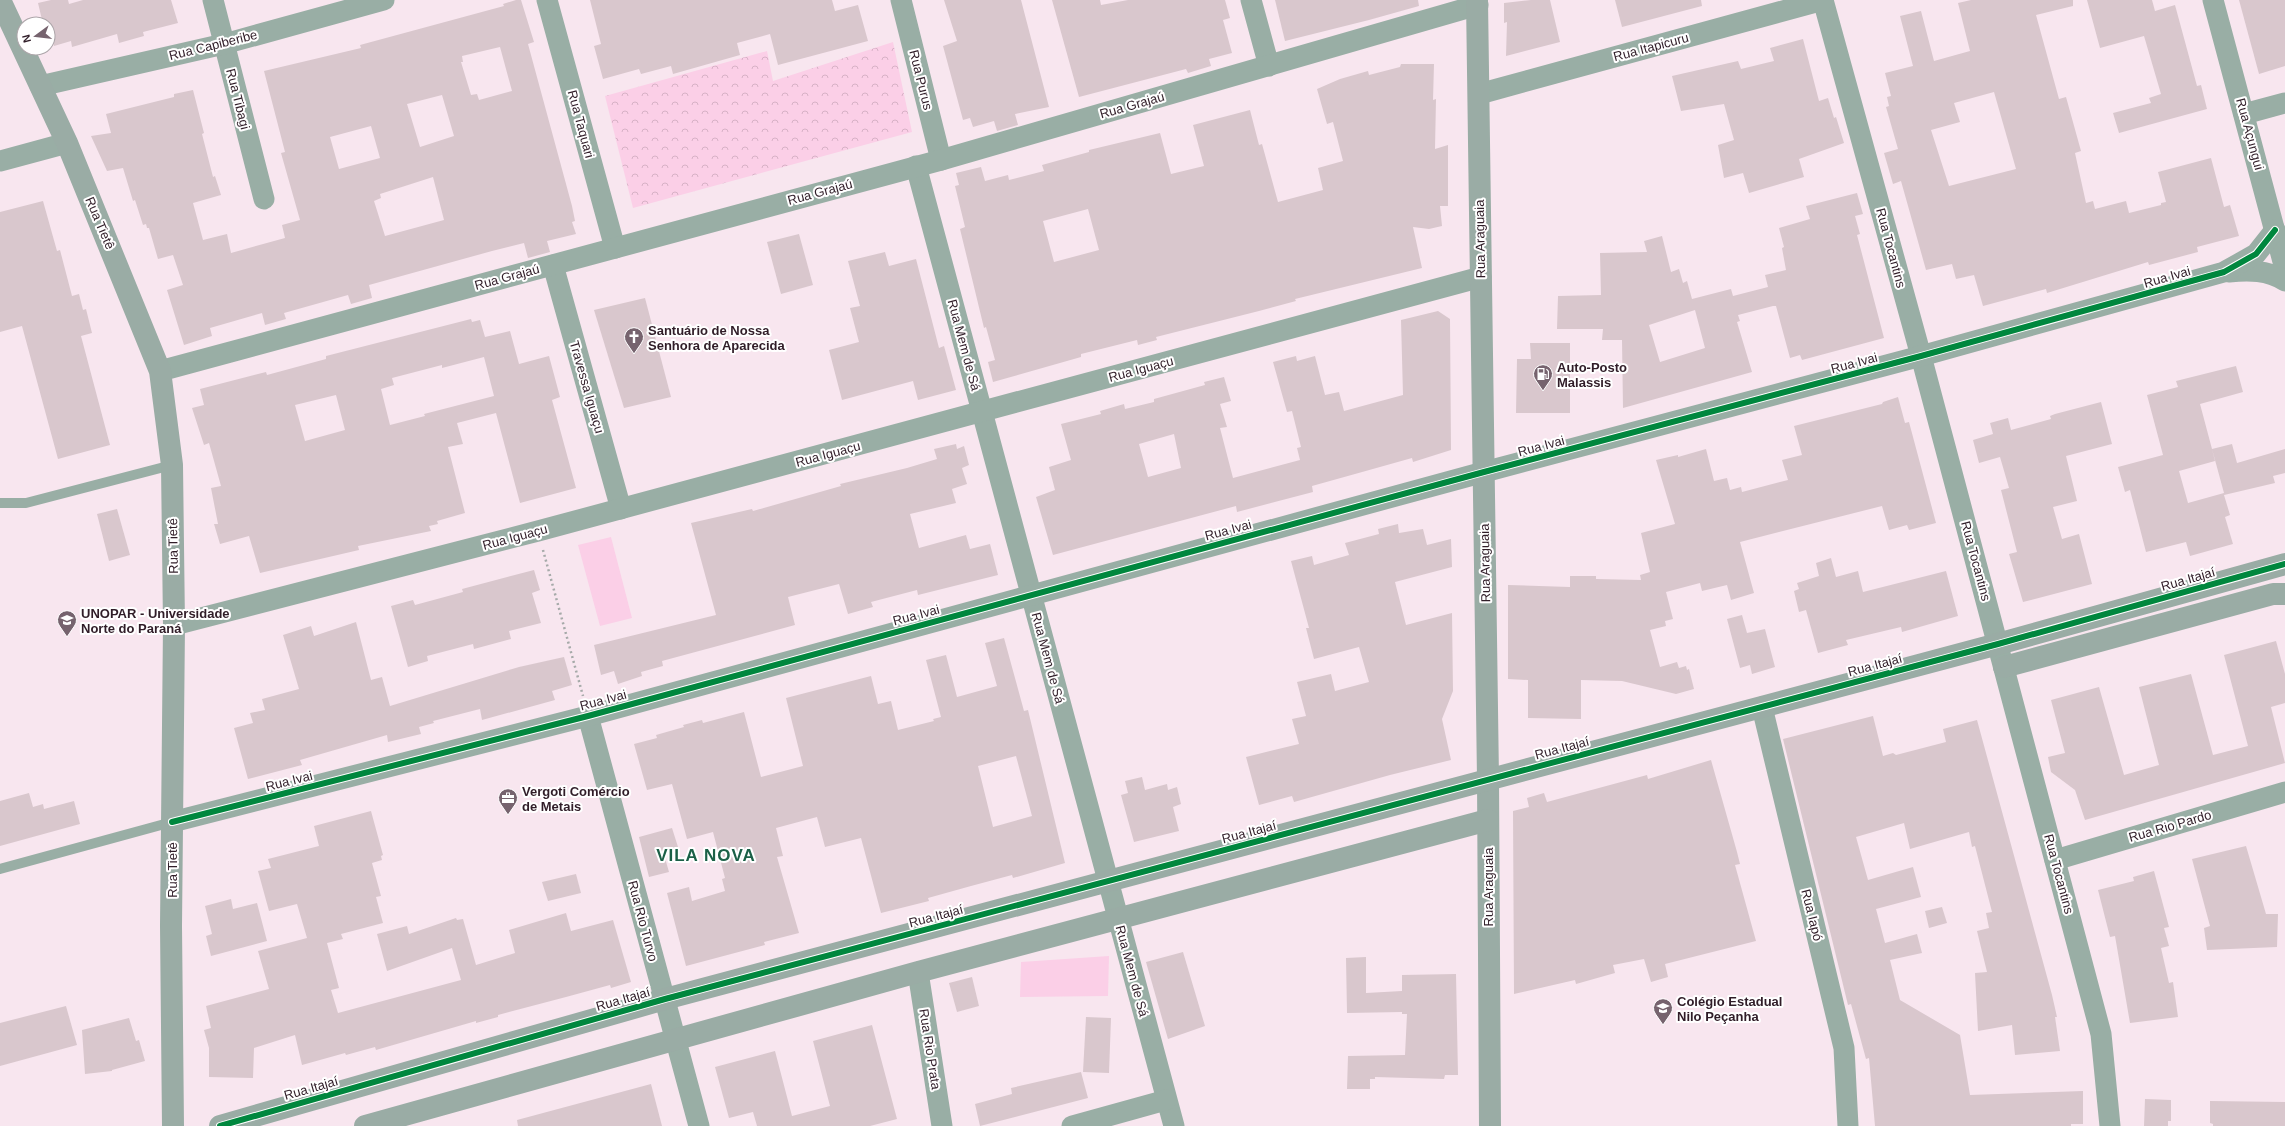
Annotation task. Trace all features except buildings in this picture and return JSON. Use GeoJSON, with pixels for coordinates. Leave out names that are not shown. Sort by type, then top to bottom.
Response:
{"type":"FeatureCollection","features":[{"type":"Feature","properties":{"kind":"street","name":"Rua Tietê"},"geometry":{"type":"LineString","coordinates":[[0,0],[67,143],[160,371],[172,465],[174,625],[172,822],[173,1126]]}},
{"type":"Feature","properties":{"kind":"street","name":"Rua Tibagi"},"geometry":{"type":"LineString","coordinates":[[212,0],[264,199]]}},
{"type":"Feature","properties":{"kind":"street","name":"Rua Capiberibe"},"geometry":{"type":"LineString","coordinates":[[40,86],[224,44],[384,0]]}},
{"type":"Feature","properties":{"kind":"street","name":"Rua Taquari"},"geometry":{"type":"LineString","coordinates":[[547,0],[615,248]]}},
{"type":"Feature","properties":{"kind":"street","name":"Rua Purus"},"geometry":{"type":"LineString","coordinates":[[901,0],[941,160]]}},
{"type":"Feature","properties":{"kind":"street"},"geometry":{"type":"LineString","coordinates":[[1251,0],[1269,66]]}},
{"type":"Feature","properties":{"kind":"street","name":"Rua Itapicuru"},"geometry":{"type":"LineString","coordinates":[[1479,94],[1823,0]]}},
{"type":"Feature","properties":{"kind":"street","name":"Rua Tocantins"},"geometry":{"type":"LineString","coordinates":[[1823,0],[1921,356],[2102,1034],[2110,1126]]}},
{"type":"Feature","properties":{"kind":"street","name":"Rua Açungui"},"geometry":{"type":"LineString","coordinates":[[2213,0],[2285,269]]}},
{"type":"Feature","properties":{"kind":"street","name":"Rua Grajaú"},"geometry":{"type":"LineString","coordinates":[[160,371],[941,160],[1269,66],[1477,2]]}},
{"type":"Feature","properties":{"kind":"street","name":"Rua Araguaia"},"geometry":{"type":"LineString","coordinates":[[1477,2],[1488,779],[1490,1126]]}},
{"type":"Feature","properties":{"kind":"street"},"geometry":{"type":"LineString","coordinates":[[2244,114],[2285,103]]}},
{"type":"Feature","properties":{"kind":"street"},"geometry":{"type":"LineString","coordinates":[[0,162],[67,143]]}},
{"type":"Feature","properties":{"kind":"street","name":"Rua Mem de Sá"},"geometry":{"type":"LineString","coordinates":[[916,166],[1174,1126]]}},
{"type":"Feature","properties":{"kind":"street","name":"Rua Ivai"},"geometry":{"type":"LineString","coordinates":[[2224,272],[2256,254],[2275,230]]}},
{"type":"Feature","properties":{"kind":"street","name":"Travessa Iguaçu"},"geometry":{"type":"LineString","coordinates":[[553,265],[622,508]]}},
{"type":"Feature","properties":{"kind":"street","name":"Rua Ivai"},"geometry":{"type":"LineString","coordinates":[[172,822],[588,716],[1484,472],[1921,356],[2224,272],[2256,271],[2279,277],[2285,281]]}},
{"type":"Feature","properties":{"kind":"street","name":"Rua Iguaçu"},"geometry":{"type":"LineString","coordinates":[[174,625],[538,531],[1481,276]]}},
{"type":"Feature","properties":{"kind":"street","name":"Rua Itajaí"},"geometry":{"type":"LineString","coordinates":[[220,1126],[665,999],[1998,644],[2285,564]]}},
{"type":"Feature","properties":{"kind":"street"},"geometry":{"type":"LineString","coordinates":[[2004,668],[2273,594],[2285,594]]}},
{"type":"Feature","properties":{"kind":"street","name":"Rua Iapó"},"geometry":{"type":"LineString","coordinates":[[1762,707],[1844,1048],[1848,1126]]}},
{"type":"Feature","properties":{"kind":"street","name":"Rua Rio Turvo"},"geometry":{"type":"LineString","coordinates":[[588,716],[699,1126]]}},
{"type":"Feature","properties":{"kind":"street","name":"Rua Rio Pardo"},"geometry":{"type":"LineString","coordinates":[[2055,860],[2285,792]]}},
{"type":"Feature","properties":{"kind":"street"},"geometry":{"type":"LineString","coordinates":[[365,1126],[403,1121],[918,972],[1488,820]]}},
{"type":"Feature","properties":{"kind":"street","name":"Rua Rio Prata"},"geometry":{"type":"LineString","coordinates":[[918,972],[942,1126]]}},
{"type":"Feature","properties":{"kind":"street"},"geometry":{"type":"LineString","coordinates":[[1072,1126],[1166,1100]]}},
{"type":"Feature","properties":{"kind":"lane"},"geometry":{"type":"LineString","coordinates":[[0,503],[26,503],[172,465]]}},
{"type":"Feature","properties":{"kind":"lane"},"geometry":{"type":"LineString","coordinates":[[0,869],[172,822]]}},
{"type":"Feature","properties":{"kind":"path"},"geometry":{"type":"LineString","coordinates":[[538,531],[588,716]]}},
{"type":"Feature","properties":{"kind":"green space"},"geometry":{"type":"Polygon","coordinates":[[[893,42],[912,132],[633,208],[605,96],[767,51],[773,81],[893,42]]]}},
{"type":"Feature","properties":{"kind":"green space"},"geometry":{"type":"Polygon","coordinates":[[[611,537],[632,618],[600,626],[578,545],[611,537]]]}},
{"type":"Feature","properties":{"kind":"green space"},"geometry":{"type":"Polygon","coordinates":[[[1109,956],[1108,996],[1020,997],[1021,962],[1109,956]]]}},
{"type":"Feature","properties":{"kind":"cycle path"},"geometry":{"type":"LineString","coordinates":[[172,822],[588,716],[1484,472],[1921,356],[2224,272],[2256,254],[2275,230]]}},
{"type":"Feature","properties":{"kind":"cycle path"},"geometry":{"type":"LineString","coordinates":[[220,1126],[665,999],[1998,644],[2285,564]]}},
{"type":"Feature","properties":{"kind":"place","name":"Santuário de Nossa Senhora de Aparecida"},"geometry":{"type":"Point","coordinates":[634,354]}},
{"type":"Feature","properties":{"kind":"place","name":"Auto-Posto Malassis"},"geometry":{"type":"Point","coordinates":[1543,391]}},
{"type":"Feature","properties":{"kind":"place","name":"UNOPAR - Universidade Norte do Paraná"},"geometry":{"type":"Point","coordinates":[67,637]}},
{"type":"Feature","properties":{"kind":"place","name":"Vergoti Comércio de Metais"},"geometry":{"type":"Point","coordinates":[508,815]}},
{"type":"Feature","properties":{"kind":"place","name":"Colégio Estadual Nilo Peçanha"},"geometry":{"type":"Point","coordinates":[1663,1025]}},
{"type":"Feature","properties":{"kind":"district","name":"VILA NOVA"},"geometry":{"type":"Point","coordinates":[706,855]}}]}
